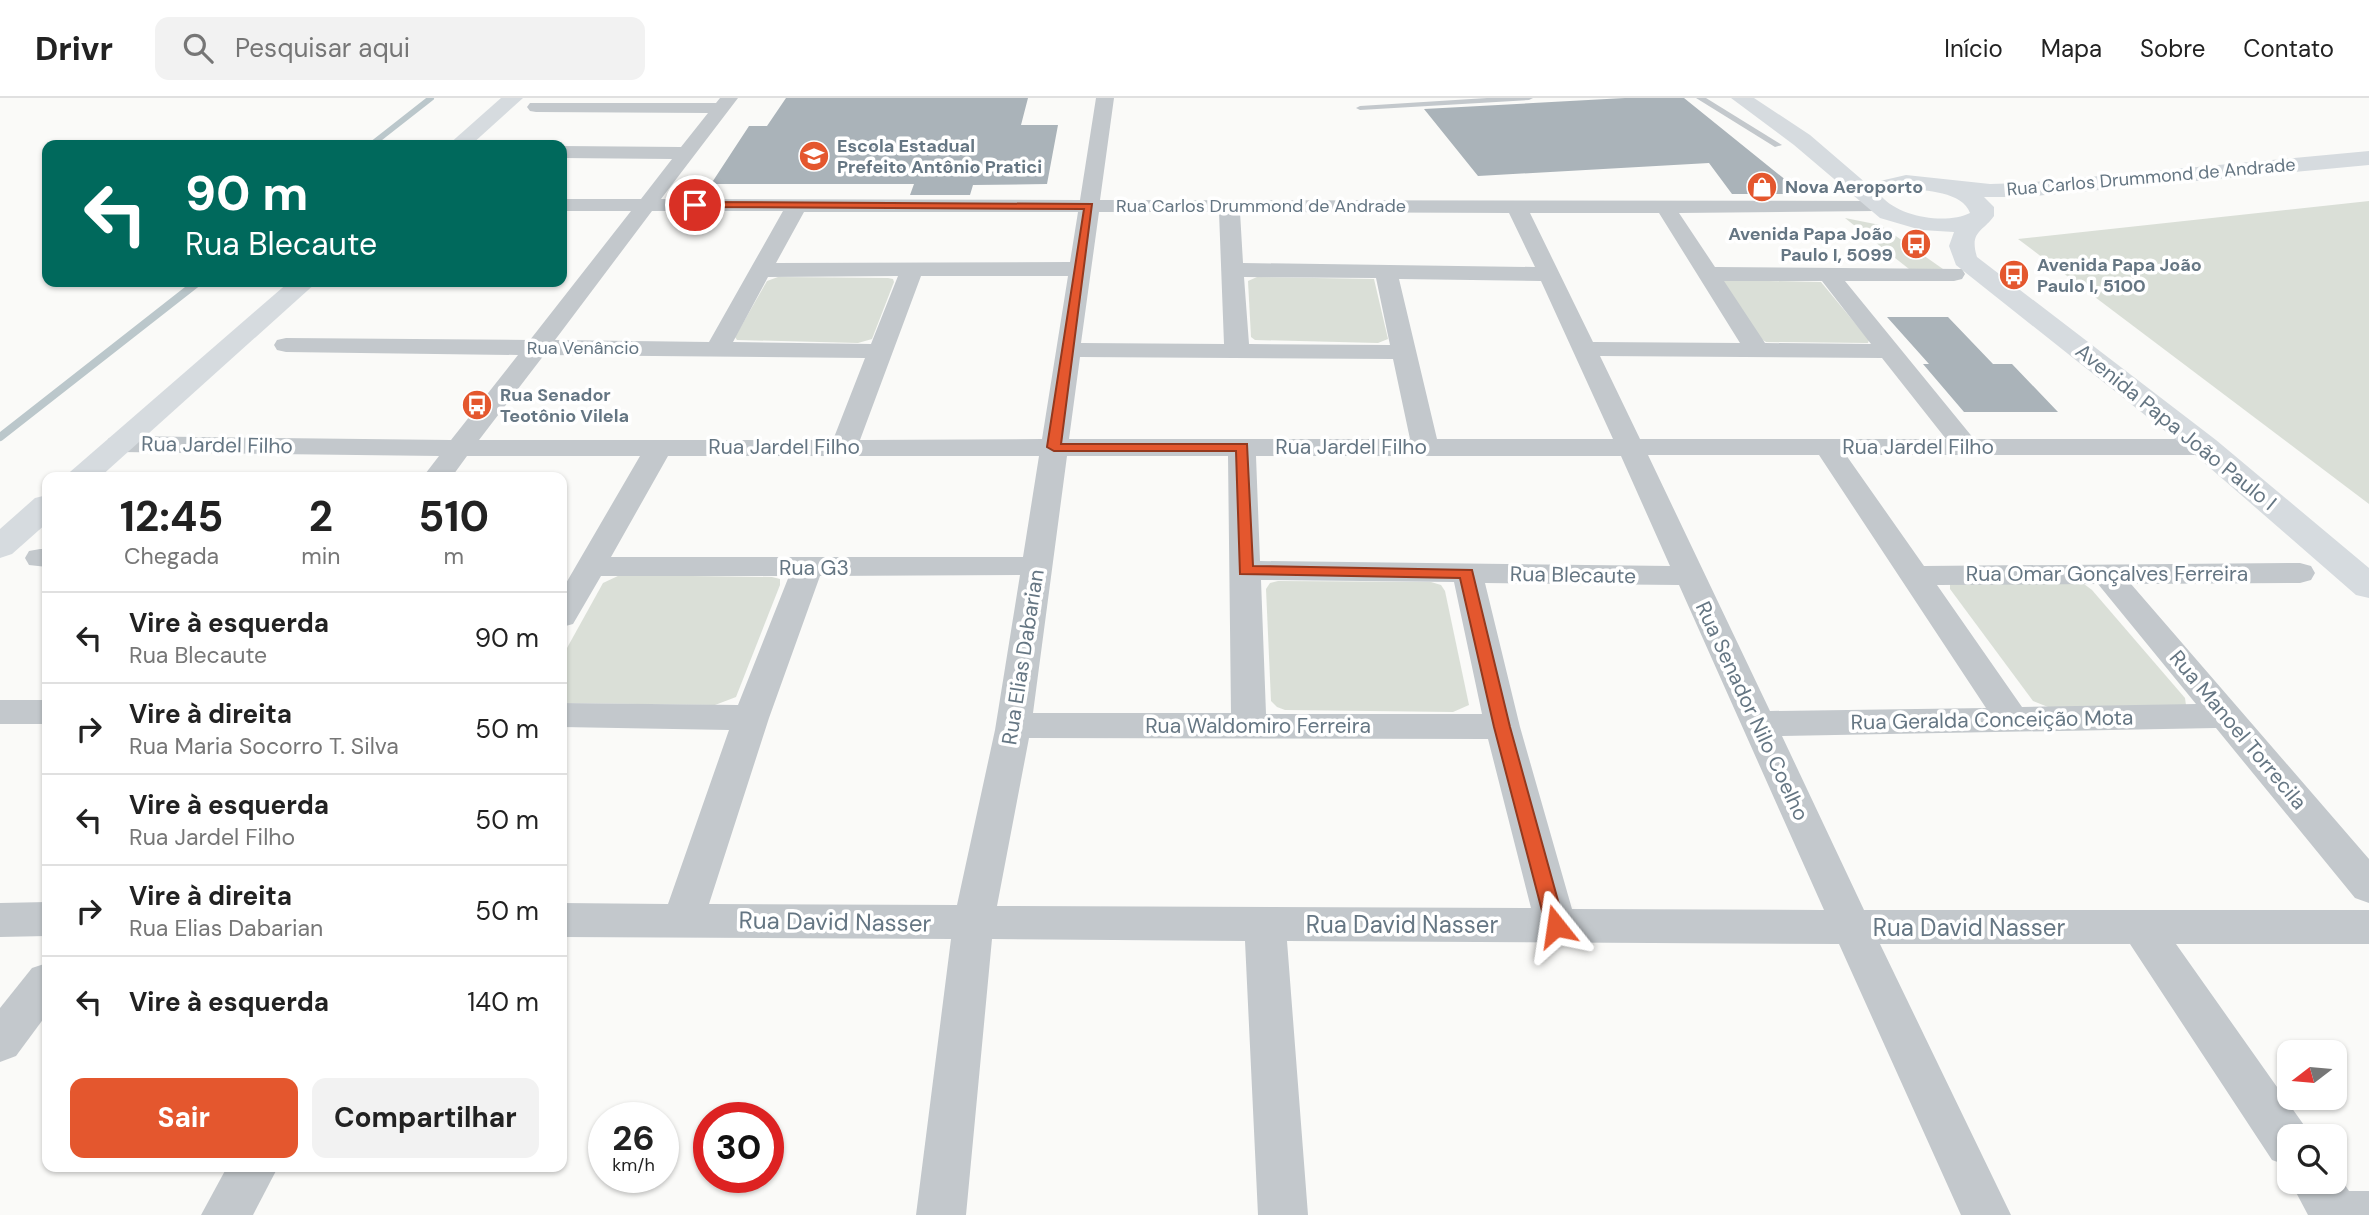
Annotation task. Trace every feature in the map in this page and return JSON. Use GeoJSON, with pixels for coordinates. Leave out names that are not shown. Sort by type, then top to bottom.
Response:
{"type":"FeatureCollection","features":[{"type":"Feature","properties":{"kind":"street"},"geometry":{"type":"LineString","coordinates":[[465,140],[513,98]]}},
{"type":"Feature","properties":{"kind":"street","name":"Rua Elias Dabarian"},"geometry":{"type":"LineString","coordinates":[[941,1215],[973,924],[1013,725],[1105,98]]}},
{"type":"Feature","properties":{"kind":"street","name":"Avenida Papa João Paulo I"},"geometry":{"type":"LineString","coordinates":[[1741,98],[1802,140],[1880,206],[1951,258],[1966,274],[2045,321],[2205,447],[2369,587]]}},
{"type":"Feature","properties":{"kind":"street"},"geometry":{"type":"LineString","coordinates":[[536,107],[725,103]]}},
{"type":"Feature","properties":{"kind":"street"},"geometry":{"type":"LineString","coordinates":[[441,472],[536,348],[584,271],[647,205],[725,103]]}},
{"type":"Feature","properties":{"kind":"street","name":"Avenida Papa João Paulo I"},"geometry":{"type":"LineString","coordinates":[[1802,140],[1857,166],[1926,184]]}},
{"type":"Feature","properties":{"kind":"street"},"geometry":{"type":"LineString","coordinates":[[567,152],[686,153]]}},
{"type":"Feature","properties":{"kind":"street","name":"Rua Carlos Drummond de Andrade"},"geometry":{"type":"LineString","coordinates":[[1926,184],[1990,191],[2023,190],[2369,158]]}},
{"type":"Feature","properties":{"kind":"street","name":"Rua Carlos Drummond de Andrade"},"geometry":{"type":"LineString","coordinates":[[567,205],[1880,206],[1933,224],[1974,221],[2061,202],[2369,169]]}},
{"type":"Feature","properties":{"kind":"street"},"geometry":{"type":"LineString","coordinates":[[1880,206],[1871,190],[1877,187],[1894,183],[1926,184],[1958,192],[1976,201],[1984,212],[1974,221]]}},
{"type":"Feature","properties":{"kind":"street"},"geometry":{"type":"LineString","coordinates":[[717,349],[797,205]]}},
{"type":"Feature","properties":{"kind":"street"},"geometry":{"type":"LineString","coordinates":[[1229,206],[1237,351]]}},
{"type":"Feature","properties":{"kind":"street","name":"Rua Senador Nilo Coelho"},"geometry":{"type":"LineString","coordinates":[[1517,207],[1631,447],[1850,927],[1986,1215]]}},
{"type":"Feature","properties":{"kind":"street"},"geometry":{"type":"LineString","coordinates":[[1665,207],[1757,350]]}},
{"type":"Feature","properties":{"kind":"street","name":"Avenida Papa João Paulo I"},"geometry":{"type":"LineString","coordinates":[[1966,274],[1961,246],[1974,221]]}},
{"type":"Feature","properties":{"kind":"street"},"geometry":{"type":"LineString","coordinates":[[761,270],[1080,270]]}},
{"type":"Feature","properties":{"kind":"street"},"geometry":{"type":"LineString","coordinates":[[843,447],[912,270]]}},
{"type":"Feature","properties":{"kind":"street"},"geometry":{"type":"LineString","coordinates":[[1233,270],[1549,274]]}},
{"type":"Feature","properties":{"kind":"street"},"geometry":{"type":"LineString","coordinates":[[1386,272],[1425,447]]}},
{"type":"Feature","properties":{"kind":"street"},"geometry":{"type":"LineString","coordinates":[[1708,274],[1966,274]]}},
{"type":"Feature","properties":{"kind":"street"},"geometry":{"type":"LineString","coordinates":[[1828,274],[1966,447]]}},
{"type":"Feature","properties":{"kind":"street"},"geometry":{"type":"LineString","coordinates":[[86,472],[298,287]]}},
{"type":"Feature","properties":{"kind":"street","name":"Rua Venâncio"},"geometry":{"type":"LineString","coordinates":[[286,345],[881,351]]}},
{"type":"Feature","properties":{"kind":"street"},"geometry":{"type":"LineString","coordinates":[[1584,349],[1889,351]]}},
{"type":"Feature","properties":{"kind":"street"},"geometry":{"type":"LineString","coordinates":[[1068,350],[1405,352]]}},
{"type":"Feature","properties":{"kind":"street","name":"Rua Jardel Filho"},"geometry":{"type":"LineString","coordinates":[[119,444],[459,448],[2205,447]]}},
{"type":"Feature","properties":{"kind":"street"},"geometry":{"type":"LineString","coordinates":[[567,608],[659,447]]}},
{"type":"Feature","properties":{"kind":"street"},"geometry":{"type":"LineString","coordinates":[[1242,447],[1249,726]]}},
{"type":"Feature","properties":{"kind":"street"},"geometry":{"type":"LineString","coordinates":[[1827,447],[2012,720]]}},
{"type":"Feature","properties":{"kind":"street"},"geometry":{"type":"LineString","coordinates":[[0,547],[42,509]]}},
{"type":"Feature","properties":{"kind":"street","name":"Rua G3"},"geometry":{"type":"LineString","coordinates":[[592,566],[1037,566]]}},
{"type":"Feature","properties":{"kind":"street"},"geometry":{"type":"LineString","coordinates":[[683,920],[751,718],[807,568]]}},
{"type":"Feature","properties":{"kind":"street","name":"Rua Blecaute"},"geometry":{"type":"LineString","coordinates":[[1246,570],[1690,576]]}},
{"type":"Feature","properties":{"kind":"street"},"geometry":{"type":"LineString","coordinates":[[1466,573],[1502,727],[1556,926]]}},
{"type":"Feature","properties":{"kind":"street","name":"Rua Omar Gonçalves Ferreira"},"geometry":{"type":"LineString","coordinates":[[1914,576],[2300,573]]}},
{"type":"Feature","properties":{"kind":"street","name":"Rua Manoel Torrecila"},"geometry":{"type":"LineString","coordinates":[[2106,574],[2369,887]]}},
{"type":"Feature","properties":{"kind":"street"},"geometry":{"type":"LineString","coordinates":[[0,712],[42,712]]}},
{"type":"Feature","properties":{"kind":"street"},"geometry":{"type":"LineString","coordinates":[[567,715],[751,718]]}},
{"type":"Feature","properties":{"kind":"street","name":"Rua Geralda Conceição Mota"},"geometry":{"type":"LineString","coordinates":[[1758,724],[2226,716]]}},
{"type":"Feature","properties":{"kind":"street","name":"Rua Waldomiro Ferreira"},"geometry":{"type":"LineString","coordinates":[[1013,725],[1502,727]]}},
{"type":"Feature","properties":{"kind":"street"},"geometry":{"type":"LineString","coordinates":[[0,920],[42,919]]}},
{"type":"Feature","properties":{"kind":"street","name":"Rua David Nasser"},"geometry":{"type":"LineString","coordinates":[[567,920],[973,924],[2369,927]]}},
{"type":"Feature","properties":{"kind":"street"},"geometry":{"type":"LineString","coordinates":[[1265,925],[1283,1215]]}},
{"type":"Feature","properties":{"kind":"street"},"geometry":{"type":"LineString","coordinates":[[2142,928],[2277,1126]]}},
{"type":"Feature","properties":{"kind":"street"},"geometry":{"type":"LineString","coordinates":[[0,1042],[42,987]]}},
{"type":"Feature","properties":{"kind":"street"},"geometry":{"type":"LineString","coordinates":[[226,1215],[251,1172]]}},
{"type":"Feature","properties":{"kind":"street"},"geometry":{"type":"LineString","coordinates":[[2323,1194],[2337,1215],[2369,1215]]}},
{"type":"Feature","properties":{"kind":"lane"},"geometry":{"type":"LineString","coordinates":[[1360,108],[1529,98]]}},
{"type":"Feature","properties":{"kind":"lane"},"geometry":{"type":"LineString","coordinates":[[1700,98],[1778,145]]}},
{"type":"Feature","properties":{"kind":"shaded area"},"geometry":{"type":"Polygon","coordinates":[[[2369,201],[2369,504],[2018,239],[2369,201]]]}},
{"type":"Feature","properties":{"kind":"shaded area"},"geometry":{"type":"Polygon","coordinates":[[[1845,218],[1880,225],[1943,269],[1909,269],[1845,218]]]}},
{"type":"Feature","properties":{"kind":"shaded area"},"geometry":{"type":"Polygon","coordinates":[[[778,277],[888,278],[894,282],[872,339],[858,343],[737,340],[735,337],[767,281],[778,277]]]}},
{"type":"Feature","properties":{"kind":"shaded area"},"geometry":{"type":"Polygon","coordinates":[[[1257,277],[1374,279],[1388,339],[1378,343],[1255,340],[1251,337],[1248,281],[1257,277]]]}},
{"type":"Feature","properties":{"kind":"shaded area"},"geometry":{"type":"Polygon","coordinates":[[[1724,280],[1821,282],[1869,340],[1868,343],[1766,342],[1761,339],[1723,283],[1724,280]]]}},
{"type":"Feature","properties":{"kind":"shaded area"},"geometry":{"type":"Polygon","coordinates":[[[620,575],[780,579],[736,697],[715,705],[567,703],[567,648],[603,583],[620,575]]]}},
{"type":"Feature","properties":{"kind":"shaded area"},"geometry":{"type":"Polygon","coordinates":[[[1431,582],[1441,585],[1445,591],[1469,705],[1453,712],[1285,710],[1277,707],[1271,701],[1266,589],[1270,583],[1431,582]]]}},
{"type":"Feature","properties":{"kind":"shaded area"},"geometry":{"type":"Polygon","coordinates":[[[1950,583],[2084,584],[2185,698],[2186,705],[2053,709],[2033,701],[1950,589],[1950,583]]]}},
{"type":"Feature","properties":{"kind":"building"},"geometry":{"type":"Polygon","coordinates":[[[786,98],[1028,98],[1021,125],[1058,125],[1047,184],[973,185],[970,195],[910,195],[914,184],[711,184],[749,126],[767,126],[786,98]]]}},
{"type":"Feature","properties":{"kind":"building"},"geometry":{"type":"Polygon","coordinates":[[[1625,98],[1684,98],[1803,194],[1732,194],[1709,163],[1478,176],[1424,109],[1625,98]]]}},
{"type":"Feature","properties":{"kind":"building"},"geometry":{"type":"Polygon","coordinates":[[[1887,317],[1948,317],[1993,364],[2012,364],[2058,412],[1964,412],[1923,364],[1929,364],[1887,317]]]}},
{"type":"Feature","properties":{"kind":"waterway"},"geometry":{"type":"LineString","coordinates":[[377,140],[431,98]]}},
{"type":"Feature","properties":{"kind":"waterway"},"geometry":{"type":"LineString","coordinates":[[0,437],[192,287]]}},
{"type":"Feature","properties":{"kind":"place","name":"Escola Estadual Prefeito Antônio Pratici"},"geometry":{"type":"Point","coordinates":[814,156]}},
{"type":"Feature","properties":{"kind":"place","name":"Nova Aeroporto"},"geometry":{"type":"Point","coordinates":[1762,187]}},
{"type":"Feature","properties":{"kind":"place","name":"Avenida Papa João Paulo I, 5099"},"geometry":{"type":"Point","coordinates":[1916,244]}},
{"type":"Feature","properties":{"kind":"place","name":"Avenida Papa João Paulo I, 5100"},"geometry":{"type":"Point","coordinates":[2014,275]}},
{"type":"Feature","properties":{"kind":"place","name":"Rua Senador Teotônio Vilela"},"geometry":{"type":"Point","coordinates":[477,405]}},
{"type":"Feature","properties":{"kind":"route"},"geometry":{"type":"LineString","coordinates":[[695,205],[1089,206],[1054,447],[1242,447],[1246,570],[1466,573],[1502,727],[1556,926]]}}]}
